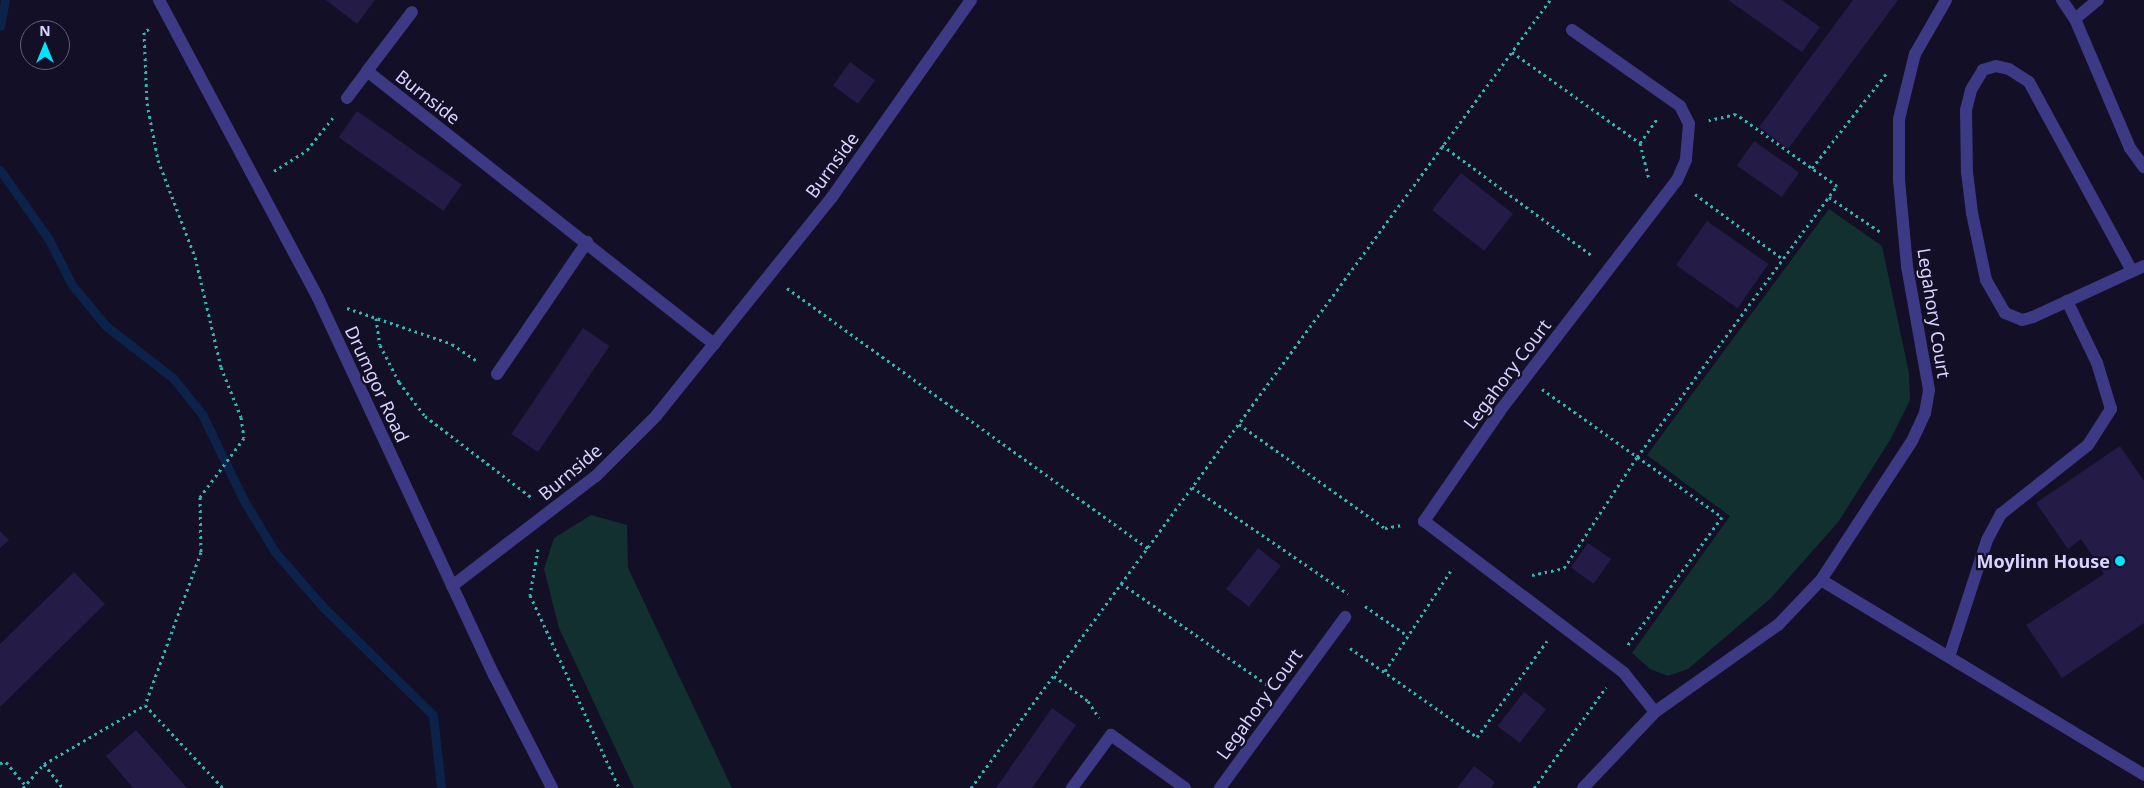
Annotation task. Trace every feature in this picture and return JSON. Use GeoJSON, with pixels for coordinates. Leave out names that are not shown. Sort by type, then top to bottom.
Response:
{"type":"FeatureCollection","features":[{"type":"Feature","properties":{"kind":"street","name":"Drumgor Road"},"geometry":{"type":"LineString","coordinates":[[159,0],[318,298],[452,586],[552,788]]}},
{"type":"Feature","properties":{"kind":"street","name":"Burnside"},"geometry":{"type":"LineString","coordinates":[[452,586],[596,476],[656,416],[832,197],[971,0]]}},
{"type":"Feature","properties":{"kind":"street","name":"Legahory Court"},"geometry":{"type":"LineString","coordinates":[[1583,788],[1655,712],[1778,626],[1821,580],[1912,441],[1925,413],[1929,390],[1905,248],[1899,180],[1899,118],[1915,54],[1946,0]]}},
{"type":"Feature","properties":{"kind":"street"},"geometry":{"type":"LineString","coordinates":[[2062,0],[2075,19],[2130,148],[2144,167]]}},
{"type":"Feature","properties":{"kind":"street"},"geometry":{"type":"LineString","coordinates":[[2075,19],[2098,0]]}},
{"type":"Feature","properties":{"kind":"street","name":"Burnside"},"geometry":{"type":"LineString","coordinates":[[347,98],[412,12]]}},
{"type":"Feature","properties":{"kind":"street"},"geometry":{"type":"LineString","coordinates":[[1572,30],[1680,106],[1689,124]]}},
{"type":"Feature","properties":{"kind":"street"},"geometry":{"type":"LineString","coordinates":[[1996,66],[2009,69],[2030,82],[2138,268],[2033,317],[2013,319],[1995,300],[1986,280],[1972,214],[1966,119],[1971,90],[1983,70],[1996,66]]}},
{"type":"Feature","properties":{"kind":"street","name":"Burnside"},"geometry":{"type":"LineString","coordinates":[[367,71],[587,242],[714,344]]}},
{"type":"Feature","properties":{"kind":"street","name":"Legahory Court"},"geometry":{"type":"LineString","coordinates":[[1424,521],[1526,378],[1677,180],[1686,160],[1689,124]]}},
{"type":"Feature","properties":{"kind":"street"},"geometry":{"type":"LineString","coordinates":[[497,374],[587,242]]}},
{"type":"Feature","properties":{"kind":"street"},"geometry":{"type":"LineString","coordinates":[[1949,657],[1987,540],[2001,514],[2088,445],[2111,409],[2098,363],[2067,301]]}},
{"type":"Feature","properties":{"kind":"street"},"geometry":{"type":"LineString","coordinates":[[1424,521],[1624,673],[1655,712]]}},
{"type":"Feature","properties":{"kind":"street"},"geometry":{"type":"LineString","coordinates":[[1821,580],[2144,775]]}},
{"type":"Feature","properties":{"kind":"street","name":"Legahory Court"},"geometry":{"type":"LineString","coordinates":[[1220,788],[1344,617]]}},
{"type":"Feature","properties":{"kind":"street"},"geometry":{"type":"LineString","coordinates":[[1072,788],[1111,735],[1185,788]]}},
{"type":"Feature","properties":{"kind":"path"},"geometry":{"type":"LineString","coordinates":[[971,788],[1550,0]]}},
{"type":"Feature","properties":{"kind":"path"},"geometry":{"type":"LineString","coordinates":[[0,763],[6,762],[24,787],[44,764],[145,705],[200,552],[200,497],[235,453],[244,438],[241,417],[221,366],[195,256],[158,160],[147,103],[144,32],[168,18]]}},
{"type":"Feature","properties":{"kind":"path"},"geometry":{"type":"LineString","coordinates":[[1512,52],[1640,143],[1650,181],[1666,195]]}},
{"type":"Feature","properties":{"kind":"path"},"geometry":{"type":"LineString","coordinates":[[1812,168],[1897,60],[1915,54]]}},
{"type":"Feature","properties":{"kind":"path"},"geometry":{"type":"LineString","coordinates":[[255,183],[307,150],[347,98]]}},
{"type":"Feature","properties":{"kind":"path"},"geometry":{"type":"LineString","coordinates":[[1640,143],[1670,99]]}},
{"type":"Feature","properties":{"kind":"path"},"geometry":{"type":"LineString","coordinates":[[1515,592],[1532,575],[1564,568],[1637,457],[1837,186],[1736,114],[1689,124]]}},
{"type":"Feature","properties":{"kind":"path"},"geometry":{"type":"LineString","coordinates":[[1442,146],[1608,270]]}},
{"type":"Feature","properties":{"kind":"path"},"geometry":{"type":"LineString","coordinates":[[1677,180],[1783,259]]}},
{"type":"Feature","properties":{"kind":"path"},"geometry":{"type":"LineString","coordinates":[[1829,197],[1905,248]]}},
{"type":"Feature","properties":{"kind":"path"},"geometry":{"type":"LineString","coordinates":[[793,292],[1148,548]]}},
{"type":"Feature","properties":{"kind":"path"},"geometry":{"type":"LineString","coordinates":[[318,298],[452,344],[497,374]]}},
{"type":"Feature","properties":{"kind":"path"},"geometry":{"type":"LineString","coordinates":[[376,318],[380,345],[399,382],[425,416],[550,512]]}},
{"type":"Feature","properties":{"kind":"path"},"geometry":{"type":"LineString","coordinates":[[1526,378],[1722,516],[1613,664],[1605,689],[1534,788]]}},
{"type":"Feature","properties":{"kind":"path"},"geometry":{"type":"LineString","coordinates":[[1239,424],[1385,528],[1424,521]]}},
{"type":"Feature","properties":{"kind":"path"},"geometry":{"type":"LineString","coordinates":[[1192,488],[1350,596]]}},
{"type":"Feature","properties":{"kind":"path"},"geometry":{"type":"LineString","coordinates":[[528,529],[538,549],[530,595],[619,788]]}},
{"type":"Feature","properties":{"kind":"path"},"geometry":{"type":"LineString","coordinates":[[1385,671],[1463,550]]}},
{"type":"Feature","properties":{"kind":"path"},"geometry":{"type":"LineString","coordinates":[[1121,584],[1286,698]]}},
{"type":"Feature","properties":{"kind":"path"},"geometry":{"type":"LineString","coordinates":[[1357,601],[1408,636]]}},
{"type":"Feature","properties":{"kind":"path"},"geometry":{"type":"LineString","coordinates":[[1331,636],[1385,671],[1477,737],[1560,624]]}},
{"type":"Feature","properties":{"kind":"path"},"geometry":{"type":"LineString","coordinates":[[1054,676],[1088,701],[1111,735]]}},
{"type":"Feature","properties":{"kind":"path"},"geometry":{"type":"LineString","coordinates":[[145,705],[223,788]]}},
{"type":"Feature","properties":{"kind":"path"},"geometry":{"type":"LineString","coordinates":[[44,764],[63,788]]}},
{"type":"Feature","properties":{"kind":"green space"},"geometry":{"type":"Polygon","coordinates":[[[1829,209],[1882,246],[1909,373],[1910,400],[1890,440],[1839,521],[1770,599],[1688,669],[1668,676],[1650,669],[1632,653],[1730,516],[1647,455],[1829,209]]]}},
{"type":"Feature","properties":{"kind":"green space"},"geometry":{"type":"Polygon","coordinates":[[[591,515],[627,525],[628,568],[732,788],[634,788],[559,628],[544,569],[554,538],[591,515]]]}},
{"type":"Feature","properties":{"kind":"building"},"geometry":{"type":"Polygon","coordinates":[[[326,0],[375,0],[357,24],[326,0]]]}},
{"type":"Feature","properties":{"kind":"building"},"geometry":{"type":"Polygon","coordinates":[[[1728,0],[1782,0],[1820,27],[1802,52],[1728,0]]]}},
{"type":"Feature","properties":{"kind":"building"},"geometry":{"type":"Polygon","coordinates":[[[1853,0],[1898,0],[1788,149],[1759,127],[1853,0]]]}},
{"type":"Feature","properties":{"kind":"building"},"geometry":{"type":"Polygon","coordinates":[[[850,62],[875,80],[858,104],[833,85],[850,62]]]}},
{"type":"Feature","properties":{"kind":"building"},"geometry":{"type":"Polygon","coordinates":[[[357,111],[462,184],[443,211],[339,137],[357,111]]]}},
{"type":"Feature","properties":{"kind":"building"},"geometry":{"type":"Polygon","coordinates":[[[1754,141],[1799,173],[1782,197],[1737,166],[1754,141]]]}},
{"type":"Feature","properties":{"kind":"building"},"geometry":{"type":"Polygon","coordinates":[[[1461,173],[1513,214],[1484,251],[1432,210],[1461,173]]]}},
{"type":"Feature","properties":{"kind":"building"},"geometry":{"type":"Polygon","coordinates":[[[1707,221],[1768,264],[1737,308],[1676,265],[1707,221]]]}},
{"type":"Feature","properties":{"kind":"building"},"geometry":{"type":"Polygon","coordinates":[[[583,328],[610,346],[538,452],[511,434],[583,328]]]}},
{"type":"Feature","properties":{"kind":"building","name":"Moylinn House"},"geometry":{"type":"Polygon","coordinates":[[[2120,446],[2144,481],[2144,623],[2062,678],[2026,625],[2104,574],[2081,539],[2068,549],[2036,503],[2120,446]]]}},
{"type":"Feature","properties":{"kind":"building"},"geometry":{"type":"Polygon","coordinates":[[[0,531],[9,540],[0,548],[0,531]]]}},
{"type":"Feature","properties":{"kind":"building"},"geometry":{"type":"Polygon","coordinates":[[[1588,543],[1611,559],[1594,584],[1571,568],[1588,543]]]}},
{"type":"Feature","properties":{"kind":"building"},"geometry":{"type":"Polygon","coordinates":[[[1258,548],[1281,566],[1249,607],[1226,589],[1258,548]]]}},
{"type":"Feature","properties":{"kind":"building"},"geometry":{"type":"Polygon","coordinates":[[[74,572],[105,604],[0,707],[0,644],[74,572]]]}},
{"type":"Feature","properties":{"kind":"building"},"geometry":{"type":"Polygon","coordinates":[[[1524,692],[1546,709],[1520,743],[1498,726],[1524,692]]]}},
{"type":"Feature","properties":{"kind":"building"},"geometry":{"type":"Polygon","coordinates":[[[1052,708],[1076,725],[1032,788],[996,788],[1052,708]]]}},
{"type":"Feature","properties":{"kind":"building"},"geometry":{"type":"Polygon","coordinates":[[[136,730],[187,788],[133,788],[106,756],[136,730]]]}},
{"type":"Feature","properties":{"kind":"building"},"geometry":{"type":"Polygon","coordinates":[[[1474,766],[1495,782],[1491,788],[1457,788],[1474,766]]]}},
{"type":"Feature","properties":{"kind":"waterway"},"geometry":{"type":"LineString","coordinates":[[0,26],[5,0]]}},
{"type":"Feature","properties":{"kind":"waterway"},"geometry":{"type":"LineString","coordinates":[[0,170],[48,238],[72,285],[106,326],[173,378],[202,414],[243,499],[275,552],[324,608],[433,715],[441,788]]}},
{"type":"Feature","properties":{"kind":"place","name":"Moylinn House"},"geometry":{"type":"Point","coordinates":[2120,561]}}]}
